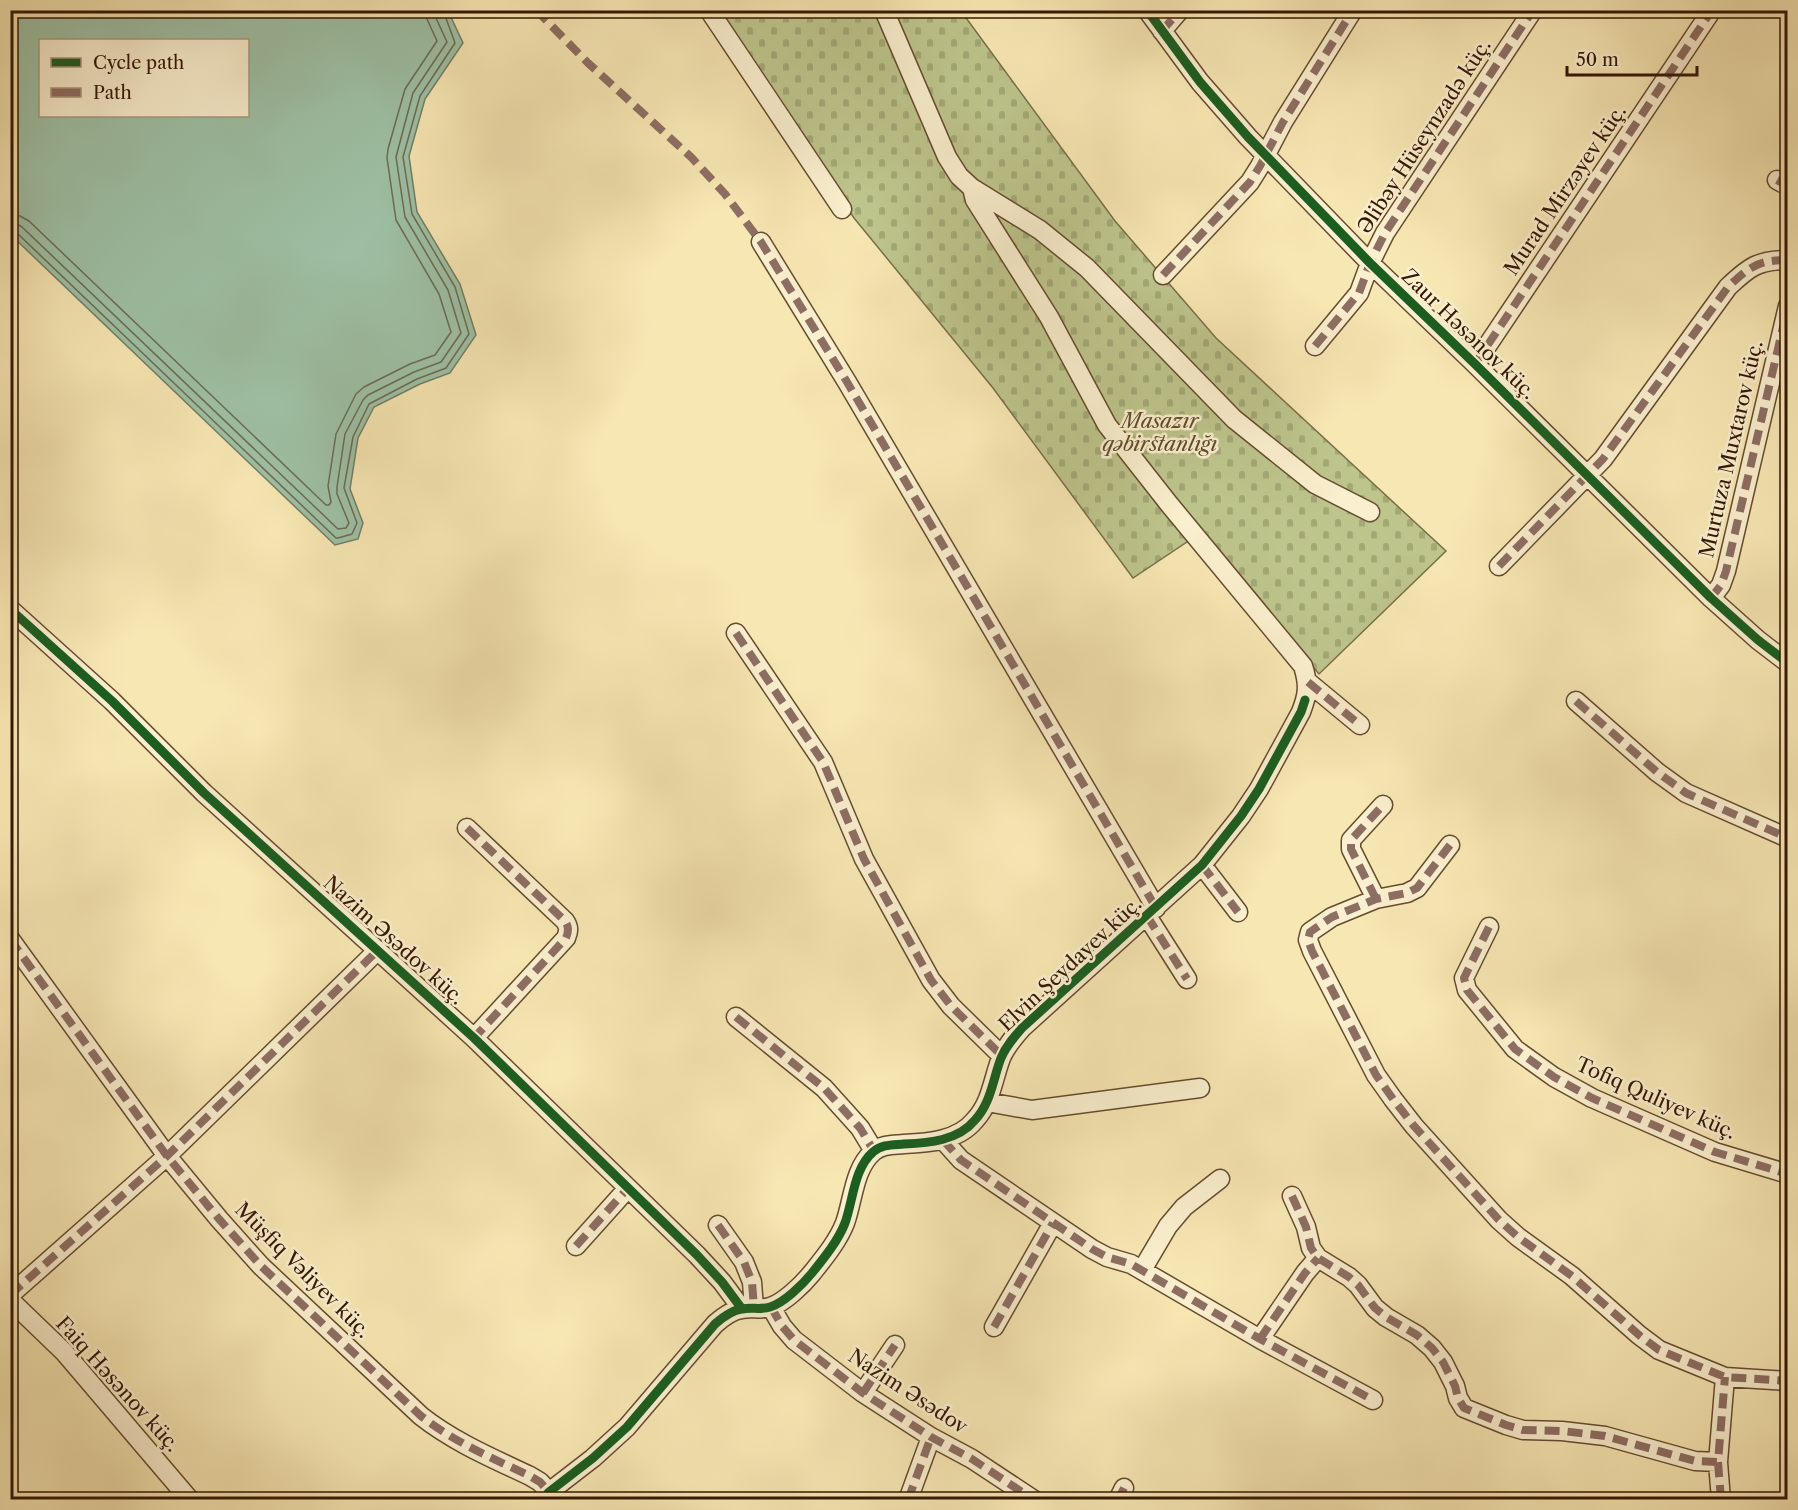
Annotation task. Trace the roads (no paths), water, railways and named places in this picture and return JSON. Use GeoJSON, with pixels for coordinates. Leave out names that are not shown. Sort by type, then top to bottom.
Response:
{"type":"FeatureCollection","features":[{"type":"Feature","properties":{"kind":"street"},"geometry":{"type":"LineString","coordinates":[[709,10],[842,209]]}},
{"type":"Feature","properties":{"kind":"street"},"geometry":{"type":"LineString","coordinates":[[884,10],[946,158],[959,176],[972,188],[1040,230],[1087,267],[1234,419],[1315,484],[1370,512]]}},
{"type":"Feature","properties":{"kind":"street","name":"Zaur Həsənov küç."},"geometry":{"type":"LineString","coordinates":[[1148,10],[1200,82],[1265,155],[1370,263],[1711,598],[1788,663]]}},
{"type":"Feature","properties":{"kind":"street"},"geometry":{"type":"LineString","coordinates":[[1162,31],[1180,10]]}},
{"type":"Feature","properties":{"kind":"street"},"geometry":{"type":"LineString","coordinates":[[1163,275],[1250,182],[1282,122],[1353,10]]}},
{"type":"Feature","properties":{"kind":"street","name":"Əlibəy Hüseynzadə küç."},"geometry":{"type":"LineString","coordinates":[[1315,346],[1359,293],[1384,233],[1533,10]]}},
{"type":"Feature","properties":{"kind":"street","name":"Murad Mirzəyev küç."},"geometry":{"type":"LineString","coordinates":[[1475,364],[1712,10]]}},
{"type":"Feature","properties":{"kind":"street"},"geometry":{"type":"LineString","coordinates":[[972,188],[975,200],[1049,317],[1107,425],[1169,504],[1292,651],[1303,666],[1307,691],[1360,725]]}},
{"type":"Feature","properties":{"kind":"street"},"geometry":{"type":"LineString","coordinates":[[761,242],[847,382],[1151,912],[1187,979]]}},
{"type":"Feature","properties":{"kind":"street"},"geometry":{"type":"LineString","coordinates":[[1499,566],[1587,477],[1614,445],[1728,287],[1756,264],[1770,260],[1788,260]]}},
{"type":"Feature","properties":{"kind":"street","name":"Murtuza Muxtarov küç."},"geometry":{"type":"LineString","coordinates":[[1711,598],[1721,585],[1726,571],[1788,306]]}},
{"type":"Feature","properties":{"kind":"street","name":"Nazim Əsədov küç."},"geometry":{"type":"LineString","coordinates":[[10,609],[112,701],[204,793],[474,1038],[722,1282],[756,1308]]}},
{"type":"Feature","properties":{"kind":"street"},"geometry":{"type":"LineString","coordinates":[[736,633],[823,762],[864,859],[931,980],[951,1006],[1002,1056]]}},
{"type":"Feature","properties":{"kind":"street","name":"Elvin Şeydayev küç."},"geometry":{"type":"LineString","coordinates":[[874,1151],[886,1145],[943,1140],[974,1123],[987,1102],[1002,1056],[1010,1041],[1202,865],[1241,816],[1259,789],[1301,712],[1307,691]]}},
{"type":"Feature","properties":{"kind":"street"},"geometry":{"type":"LineString","coordinates":[[1576,701],[1656,772],[1686,793],[1788,838]]}},
{"type":"Feature","properties":{"kind":"street"},"geometry":{"type":"LineString","coordinates":[[1376,899],[1351,849],[1351,840],[1383,806]]}},
{"type":"Feature","properties":{"kind":"street"},"geometry":{"type":"LineString","coordinates":[[467,828],[568,926],[566,938],[474,1038]]}},
{"type":"Feature","properties":{"kind":"street"},"geometry":{"type":"LineString","coordinates":[[1450,845],[1417,888],[1407,893],[1376,899],[1324,921],[1310,932],[1308,940],[1371,1065],[1393,1100],[1499,1220],[1518,1238],[1572,1276],[1659,1350],[1725,1377],[1788,1381]]}},
{"type":"Feature","properties":{"kind":"street"},"geometry":{"type":"LineString","coordinates":[[1202,865],[1238,912]]}},
{"type":"Feature","properties":{"kind":"street","name":"Tofiq Quliyev küç."},"geometry":{"type":"LineString","coordinates":[[1489,927],[1464,978],[1467,990],[1515,1049],[1554,1077],[1592,1098],[1715,1152],[1788,1174]]}},
{"type":"Feature","properties":{"kind":"street","name":"Müşfiq Vəliyev küç."},"geometry":{"type":"LineString","coordinates":[[10,939],[167,1156],[261,1266],[421,1416],[459,1443],[540,1482],[546,1496]]}},
{"type":"Feature","properties":{"kind":"street"},"geometry":{"type":"LineString","coordinates":[[10,1295],[167,1156],[378,950]]}},
{"type":"Feature","properties":{"kind":"street"},"geometry":{"type":"LineString","coordinates":[[546,1496],[627,1427],[715,1324],[727,1314],[756,1308],[793,1292],[811,1274],[828,1252],[845,1223],[857,1179],[867,1158],[874,1151],[861,1128],[824,1088],[736,1017]]}},
{"type":"Feature","properties":{"kind":"street"},"geometry":{"type":"LineString","coordinates":[[987,1102],[1032,1110],[1200,1088]]}},
{"type":"Feature","properties":{"kind":"street"},"geometry":{"type":"LineString","coordinates":[[943,1140],[961,1160],[1092,1249],[1142,1270],[1260,1339],[1373,1400]]}},
{"type":"Feature","properties":{"kind":"street"},"geometry":{"type":"LineString","coordinates":[[1142,1270],[1168,1226],[1184,1207],[1220,1179]]}},
{"type":"Feature","properties":{"kind":"street"},"geometry":{"type":"LineString","coordinates":[[576,1246],[628,1188]]}},
{"type":"Feature","properties":{"kind":"street"},"geometry":{"type":"LineString","coordinates":[[1292,1196],[1306,1227],[1311,1248],[1318,1258],[1349,1277],[1381,1313],[1417,1335],[1432,1348],[1443,1362],[1464,1408],[1523,1430],[1562,1431],[1605,1436],[1695,1461],[1718,1462]]}},
{"type":"Feature","properties":{"kind":"street"},"geometry":{"type":"LineString","coordinates":[[994,1327],[1053,1223]]}},
{"type":"Feature","properties":{"kind":"street"},"geometry":{"type":"LineString","coordinates":[[718,1225],[744,1262],[752,1282],[756,1308]]}},
{"type":"Feature","properties":{"kind":"street"},"geometry":{"type":"LineString","coordinates":[[1260,1339],[1305,1272],[1318,1258]]}},
{"type":"Feature","properties":{"kind":"street","name":"Faiq Həsənov küç."},"geometry":{"type":"LineString","coordinates":[[10,1300],[64,1352],[190,1500]]}},
{"type":"Feature","properties":{"kind":"street","name":"Nazim Əsədov"},"geometry":{"type":"LineString","coordinates":[[756,1308],[782,1326],[795,1340],[863,1393],[931,1437],[972,1459],[1034,1500]]}},
{"type":"Feature","properties":{"kind":"street"},"geometry":{"type":"LineString","coordinates":[[863,1393],[895,1345]]}},
{"type":"Feature","properties":{"kind":"street"},"geometry":{"type":"LineString","coordinates":[[1721,1500],[1718,1462],[1725,1377]]}},
{"type":"Feature","properties":{"kind":"street"},"geometry":{"type":"LineString","coordinates":[[908,1500],[931,1437]]}},
{"type":"Feature","properties":{"kind":"water"},"geometry":{"type":"Polygon","coordinates":[[[10,11],[448,11],[463,43],[425,99],[409,156],[417,212],[460,284],[476,335],[450,373],[420,384],[374,407],[358,438],[350,489],[363,523],[358,539],[335,545],[11,235],[10,11]]]}},
{"type":"Feature","properties":{"kind":"park label","name":"Masazır qəbirstanlığı"},"geometry":{"type":"Point","coordinates":[1160,432]}}]}
